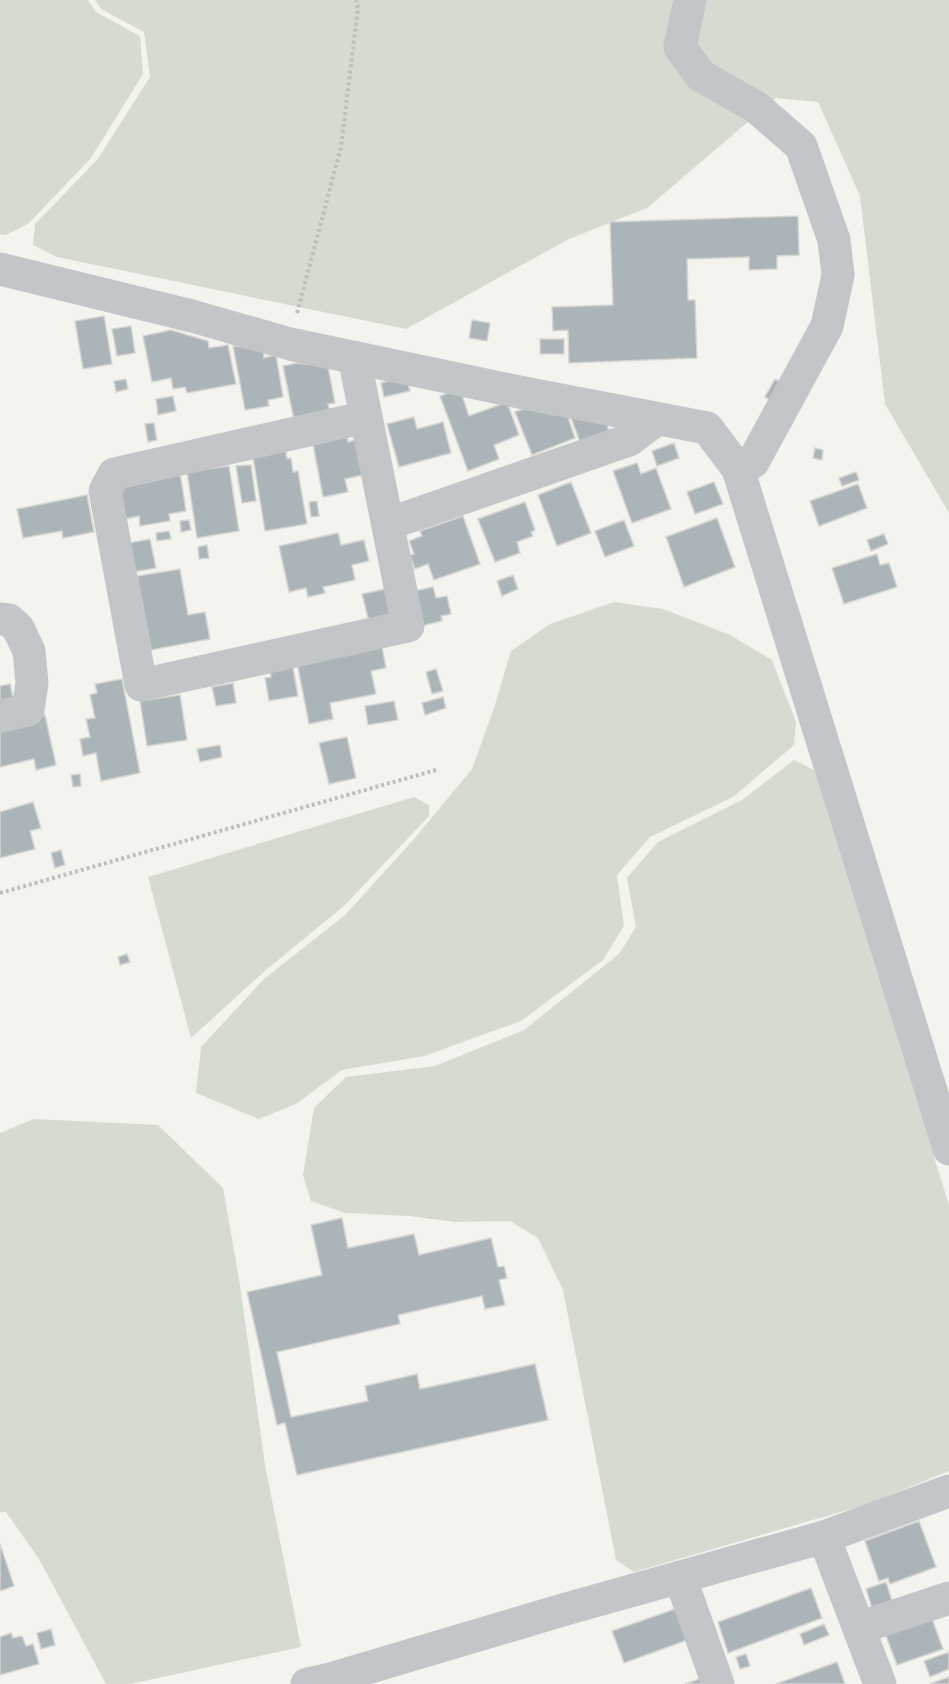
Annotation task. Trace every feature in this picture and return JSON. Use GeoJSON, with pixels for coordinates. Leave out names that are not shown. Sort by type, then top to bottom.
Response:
{"type":"FeatureCollection","features":[{"type":"Feature","properties":{"kind":"street"},"geometry":{"type":"LineString","coordinates":[[690,0],[680,47],[701,76],[756,107],[801,146],[834,240],[838,275],[827,326],[753,462],[738,468]]}},
{"type":"Feature","properties":{"kind":"street"},"geometry":{"type":"LineString","coordinates":[[0,269],[192,315],[290,344],[524,393],[707,428],[738,468],[949,1149]]}},
{"type":"Feature","properties":{"kind":"street"},"geometry":{"type":"LineString","coordinates":[[354,357],[408,626],[141,685],[105,491],[114,474],[366,417]]}},
{"type":"Feature","properties":{"kind":"street"},"geometry":{"type":"LineString","coordinates":[[388,524],[629,440],[657,418]]}},
{"type":"Feature","properties":{"kind":"street"},"geometry":{"type":"LineString","coordinates":[[0,619],[9,620],[18,628],[29,651],[32,683],[28,710],[0,716]]}},
{"type":"Feature","properties":{"kind":"street"},"geometry":{"type":"LineString","coordinates":[[322,1682],[566,1609],[824,1537],[949,1491]]}},
{"type":"Feature","properties":{"kind":"street"},"geometry":{"type":"LineString","coordinates":[[824,1537],[880,1684]]}},
{"type":"Feature","properties":{"kind":"street"},"geometry":{"type":"LineString","coordinates":[[680,1577],[718,1684]]}},
{"type":"Feature","properties":{"kind":"street"},"geometry":{"type":"LineString","coordinates":[[858,1628],[949,1599]]}},
{"type":"Feature","properties":{"kind":"path"},"geometry":{"type":"LineString","coordinates":[[290,344],[341,147],[358,8],[356,0]]}},
{"type":"Feature","properties":{"kind":"path"},"geometry":{"type":"LineString","coordinates":[[0,893],[436,771]]}},
{"type":"Feature","properties":{"kind":"shaded area"},"geometry":{"type":"Polygon","coordinates":[[[0,0],[88,0],[96,12],[140,36],[143,74],[91,158],[28,224],[6,235],[0,234],[0,0]]]}},
{"type":"Feature","properties":{"kind":"shaded area"},"geometry":{"type":"Polygon","coordinates":[[[95,0],[949,0],[949,513],[885,404],[860,196],[818,102],[776,98],[647,208],[569,239],[406,329],[57,257],[33,245],[35,224],[97,160],[150,77],[144,32],[101,9],[95,0]]]}},
{"type":"Feature","properties":{"kind":"shaded area"},"geometry":{"type":"Polygon","coordinates":[[[614,602],[663,609],[730,635],[772,660],[796,722],[794,745],[733,797],[650,837],[617,875],[624,926],[603,960],[521,1021],[424,1056],[342,1070],[296,1104],[259,1119],[196,1093],[201,1047],[264,979],[345,915],[415,838],[472,769],[511,651],[550,624],[614,602]]]}},
{"type":"Feature","properties":{"kind":"shaded area"},"geometry":{"type":"Polygon","coordinates":[[[794,760],[814,770],[949,1205],[949,1471],[868,1504],[634,1572],[616,1560],[563,1290],[538,1238],[510,1221],[455,1222],[409,1216],[345,1213],[311,1201],[303,1175],[314,1108],[346,1077],[435,1066],[524,1030],[619,954],[636,927],[627,878],[658,842],[742,800],[794,760]]]}},
{"type":"Feature","properties":{"kind":"shaded area"},"geometry":{"type":"Polygon","coordinates":[[[414,797],[429,805],[429,816],[344,906],[266,970],[191,1038],[148,877],[414,797]]]}},
{"type":"Feature","properties":{"kind":"shaded area"},"geometry":{"type":"Polygon","coordinates":[[[34,1119],[158,1125],[223,1188],[240,1285],[265,1465],[301,1647],[130,1684],[106,1684],[39,1559],[6,1512],[0,1512],[0,1133],[34,1119]]]}},
{"type":"Feature","properties":{"kind":"building"},"geometry":{"type":"Polygon","coordinates":[[[798,216],[799,255],[777,256],[777,269],[749,270],[749,257],[687,259],[688,300],[695,300],[697,358],[569,363],[568,330],[553,331],[552,307],[613,305],[610,222],[798,216]]]}},
{"type":"Feature","properties":{"kind":"building"},"geometry":{"type":"Polygon","coordinates":[[[104,316],[112,364],[83,369],[75,321],[104,316]]]}},
{"type":"Feature","properties":{"kind":"building"},"geometry":{"type":"Polygon","coordinates":[[[472,320],[490,323],[487,341],[469,338],[472,320]]]}},
{"type":"Feature","properties":{"kind":"building"},"geometry":{"type":"Polygon","coordinates":[[[131,326],[135,353],[117,356],[112,329],[131,326]]]}},
{"type":"Feature","properties":{"kind":"building"},"geometry":{"type":"Polygon","coordinates":[[[171,330],[208,341],[209,348],[228,345],[236,384],[187,393],[185,387],[173,389],[171,378],[152,382],[143,336],[171,330]]]}},
{"type":"Feature","properties":{"kind":"building"},"geometry":{"type":"Polygon","coordinates":[[[540,339],[564,339],[564,354],[540,354],[540,339]]]}},
{"type":"Feature","properties":{"kind":"building"},"geometry":{"type":"Polygon","coordinates":[[[233,346],[263,349],[264,358],[276,355],[283,397],[268,400],[269,406],[245,410],[233,346]]]}},
{"type":"Feature","properties":{"kind":"building"},"geometry":{"type":"Polygon","coordinates":[[[297,363],[328,367],[335,403],[328,404],[330,413],[294,420],[283,366],[297,363]]]}},
{"type":"Feature","properties":{"kind":"building"},"geometry":{"type":"Polygon","coordinates":[[[126,379],[128,389],[116,392],[114,381],[126,379]]]}},
{"type":"Feature","properties":{"kind":"building"},"geometry":{"type":"Polygon","coordinates":[[[775,379],[787,386],[777,404],[765,397],[775,379]]]}},
{"type":"Feature","properties":{"kind":"building"},"geometry":{"type":"Polygon","coordinates":[[[391,380],[408,384],[410,391],[384,397],[381,383],[391,380]]]}},
{"type":"Feature","properties":{"kind":"building"},"geometry":{"type":"Polygon","coordinates":[[[460,389],[469,416],[507,402],[519,435],[494,445],[499,459],[468,471],[440,396],[460,389]]]}},
{"type":"Feature","properties":{"kind":"building"},"geometry":{"type":"Polygon","coordinates":[[[173,396],[176,411],[158,415],[156,399],[173,396]]]}},
{"type":"Feature","properties":{"kind":"building"},"geometry":{"type":"Polygon","coordinates":[[[523,409],[567,415],[575,438],[532,455],[515,412],[523,409]]]}},
{"type":"Feature","properties":{"kind":"building"},"geometry":{"type":"Polygon","coordinates":[[[570,415],[606,423],[609,431],[580,442],[570,415]]]}},
{"type":"Feature","properties":{"kind":"building"},"geometry":{"type":"Polygon","coordinates":[[[414,417],[417,429],[443,422],[451,453],[399,467],[387,424],[414,417]]]}},
{"type":"Feature","properties":{"kind":"building"},"geometry":{"type":"Polygon","coordinates":[[[154,423],[157,440],[148,442],[145,424],[154,423]]]}},
{"type":"Feature","properties":{"kind":"building"},"geometry":{"type":"Polygon","coordinates":[[[346,431],[348,442],[356,440],[363,475],[345,479],[348,492],[323,497],[312,439],[346,431]]]}},
{"type":"Feature","properties":{"kind":"building"},"geometry":{"type":"Polygon","coordinates":[[[674,443],[679,458],[657,466],[652,451],[674,443]]]}},
{"type":"Feature","properties":{"kind":"building"},"geometry":{"type":"Polygon","coordinates":[[[285,445],[287,459],[291,458],[293,472],[298,471],[307,524],[265,531],[252,451],[285,445]]]}},
{"type":"Feature","properties":{"kind":"building"},"geometry":{"type":"Polygon","coordinates":[[[815,448],[823,450],[822,460],[813,458],[815,448]]]}},
{"type":"Feature","properties":{"kind":"building"},"geometry":{"type":"Polygon","coordinates":[[[637,463],[641,474],[656,468],[671,509],[632,523],[613,471],[637,463]]]}},
{"type":"Feature","properties":{"kind":"building"},"geometry":{"type":"Polygon","coordinates":[[[251,465],[256,501],[242,503],[236,466],[251,465]]]}},
{"type":"Feature","properties":{"kind":"building"},"geometry":{"type":"Polygon","coordinates":[[[229,466],[239,531],[197,538],[187,472],[229,466]]]}},
{"type":"Feature","properties":{"kind":"building"},"geometry":{"type":"Polygon","coordinates":[[[856,472],[859,480],[842,486],[839,478],[856,472]]]}},
{"type":"Feature","properties":{"kind":"building"},"geometry":{"type":"Polygon","coordinates":[[[180,473],[186,511],[169,514],[170,521],[140,526],[139,516],[125,519],[119,483],[180,473]]]}},
{"type":"Feature","properties":{"kind":"building"},"geometry":{"type":"Polygon","coordinates":[[[571,482],[591,533],[557,546],[538,495],[571,482]]]}},
{"type":"Feature","properties":{"kind":"building"},"geometry":{"type":"Polygon","coordinates":[[[714,482],[723,504],[695,514],[687,492],[714,482]]]}},
{"type":"Feature","properties":{"kind":"building"},"geometry":{"type":"Polygon","coordinates":[[[858,484],[867,508],[819,526],[810,501],[858,484]]]}},
{"type":"Feature","properties":{"kind":"building"},"geometry":{"type":"Polygon","coordinates":[[[87,495],[94,532],[63,538],[62,531],[23,538],[17,509],[87,495]]]}},
{"type":"Feature","properties":{"kind":"building"},"geometry":{"type":"Polygon","coordinates":[[[317,501],[319,516],[311,517],[309,502],[317,501]]]}},
{"type":"Feature","properties":{"kind":"building"},"geometry":{"type":"Polygon","coordinates":[[[525,502],[535,530],[531,532],[533,536],[517,542],[520,553],[495,562],[478,519],[525,502]]]}},
{"type":"Feature","properties":{"kind":"building"},"geometry":{"type":"Polygon","coordinates":[[[463,516],[480,564],[434,580],[428,564],[415,569],[410,555],[414,554],[409,541],[422,536],[420,531],[463,516]]]}},
{"type":"Feature","properties":{"kind":"building"},"geometry":{"type":"Polygon","coordinates":[[[717,518],[735,567],[684,587],[666,537],[717,518]]]}},
{"type":"Feature","properties":{"kind":"building"},"geometry":{"type":"Polygon","coordinates":[[[189,520],[191,530],[181,532],[180,521],[189,520]]]}},
{"type":"Feature","properties":{"kind":"building"},"geometry":{"type":"Polygon","coordinates":[[[624,520],[634,546],[605,557],[595,531],[624,520]]]}},
{"type":"Feature","properties":{"kind":"building"},"geometry":{"type":"Polygon","coordinates":[[[169,531],[171,539],[157,541],[156,533],[169,531]]]}},
{"type":"Feature","properties":{"kind":"building"},"geometry":{"type":"Polygon","coordinates":[[[338,533],[341,545],[364,540],[369,561],[352,565],[355,580],[323,587],[325,593],[308,597],[306,588],[289,592],[279,546],[338,533]]]}},
{"type":"Feature","properties":{"kind":"building"},"geometry":{"type":"Polygon","coordinates":[[[884,534],[888,544],[871,551],[867,540],[884,534]]]}},
{"type":"Feature","properties":{"kind":"building"},"geometry":{"type":"Polygon","coordinates":[[[150,539],[156,568],[128,573],[123,544],[150,539]]]}},
{"type":"Feature","properties":{"kind":"building"},"geometry":{"type":"Polygon","coordinates":[[[207,545],[209,558],[199,559],[198,547],[207,545]]]}},
{"type":"Feature","properties":{"kind":"building"},"geometry":{"type":"Polygon","coordinates":[[[877,554],[880,565],[889,563],[897,587],[844,604],[832,568],[877,554]]]}},
{"type":"Feature","properties":{"kind":"building"},"geometry":{"type":"Polygon","coordinates":[[[180,569],[188,615],[205,612],[210,639],[151,650],[137,576],[180,569]]]}},
{"type":"Feature","properties":{"kind":"building"},"geometry":{"type":"Polygon","coordinates":[[[513,575],[518,589],[502,596],[497,581],[513,575]]]}},
{"type":"Feature","properties":{"kind":"building"},"geometry":{"type":"Polygon","coordinates":[[[433,587],[436,598],[447,596],[451,614],[441,616],[442,621],[421,626],[414,591],[433,587]]]}},
{"type":"Feature","properties":{"kind":"building"},"geometry":{"type":"Polygon","coordinates":[[[390,588],[396,616],[369,622],[362,594],[390,588]]]}},
{"type":"Feature","properties":{"kind":"building"},"geometry":{"type":"Polygon","coordinates":[[[381,641],[386,668],[371,671],[376,694],[330,703],[333,719],[309,724],[297,663],[381,641]]]}},
{"type":"Feature","properties":{"kind":"building"},"geometry":{"type":"Polygon","coordinates":[[[292,662],[298,696],[269,701],[265,678],[271,677],[269,666],[292,662]]]}},
{"type":"Feature","properties":{"kind":"building"},"geometry":{"type":"Polygon","coordinates":[[[436,669],[443,691],[432,694],[426,672],[436,669]]]}},
{"type":"Feature","properties":{"kind":"building"},"geometry":{"type":"Polygon","coordinates":[[[122,679],[140,773],[101,781],[96,753],[83,756],[80,739],[90,737],[86,719],[95,718],[90,695],[97,693],[95,684],[122,679]]]}},
{"type":"Feature","properties":{"kind":"building"},"geometry":{"type":"Polygon","coordinates":[[[233,683],[236,703],[216,706],[212,687],[233,683]]]}},
{"type":"Feature","properties":{"kind":"building"},"geometry":{"type":"Polygon","coordinates":[[[10,684],[13,698],[0,700],[0,686],[10,684]]]}},
{"type":"Feature","properties":{"kind":"building"},"geometry":{"type":"Polygon","coordinates":[[[180,695],[187,740],[147,746],[140,701],[180,695]]]}},
{"type":"Feature","properties":{"kind":"building"},"geometry":{"type":"Polygon","coordinates":[[[443,697],[446,708],[425,715],[422,703],[443,697]]]}},
{"type":"Feature","properties":{"kind":"building"},"geometry":{"type":"Polygon","coordinates":[[[394,701],[398,720],[368,725],[365,706],[394,701]]]}},
{"type":"Feature","properties":{"kind":"building"},"geometry":{"type":"Polygon","coordinates":[[[45,715],[56,765],[36,770],[34,759],[0,767],[0,729],[26,719],[45,715]]]}},
{"type":"Feature","properties":{"kind":"building"},"geometry":{"type":"Polygon","coordinates":[[[347,737],[356,778],[329,784],[319,743],[347,737]]]}},
{"type":"Feature","properties":{"kind":"building"},"geometry":{"type":"Polygon","coordinates":[[[220,745],[222,757],[200,762],[197,749],[220,745]]]}},
{"type":"Feature","properties":{"kind":"building"},"geometry":{"type":"Polygon","coordinates":[[[80,774],[81,786],[73,787],[71,775],[80,774]]]}},
{"type":"Feature","properties":{"kind":"building"},"geometry":{"type":"Polygon","coordinates":[[[33,802],[41,828],[30,831],[35,849],[0,858],[0,812],[33,802]]]}},
{"type":"Feature","properties":{"kind":"building"},"geometry":{"type":"Polygon","coordinates":[[[61,850],[65,865],[55,868],[51,853],[61,850]]]}},
{"type":"Feature","properties":{"kind":"building"},"geometry":{"type":"Polygon","coordinates":[[[127,954],[130,962],[120,965],[118,957],[127,954]]]}},
{"type":"Feature","properties":{"kind":"building"},"geometry":{"type":"Polygon","coordinates":[[[342,1218],[348,1248],[414,1234],[419,1255],[491,1238],[498,1267],[504,1266],[507,1278],[499,1280],[505,1305],[485,1309],[482,1296],[398,1315],[400,1324],[277,1352],[291,1417],[368,1401],[365,1386],[417,1374],[420,1389],[535,1364],[548,1420],[297,1475],[285,1423],[277,1425],[247,1292],[322,1275],[311,1225],[342,1218]]]}},
{"type":"Feature","properties":{"kind":"building"},"geometry":{"type":"Polygon","coordinates":[[[919,1521],[936,1567],[890,1584],[888,1578],[879,1581],[865,1541],[919,1521]]]}},
{"type":"Feature","properties":{"kind":"building"},"geometry":{"type":"Polygon","coordinates":[[[0,1544],[14,1586],[0,1591],[0,1544]]]}},
{"type":"Feature","properties":{"kind":"building"},"geometry":{"type":"Polygon","coordinates":[[[886,1582],[893,1604],[873,1611],[866,1589],[886,1582]]]}},
{"type":"Feature","properties":{"kind":"building"},"geometry":{"type":"Polygon","coordinates":[[[811,1588],[822,1618],[728,1653],[718,1622],[811,1588]]]}},
{"type":"Feature","properties":{"kind":"building"},"geometry":{"type":"Polygon","coordinates":[[[678,1608],[690,1639],[624,1663],[612,1631],[678,1608]]]}},
{"type":"Feature","properties":{"kind":"building"},"geometry":{"type":"Polygon","coordinates":[[[931,1616],[943,1649],[897,1665],[885,1633],[931,1616]]]}},
{"type":"Feature","properties":{"kind":"building"},"geometry":{"type":"Polygon","coordinates":[[[824,1624],[829,1635],[804,1645],[800,1634],[824,1624]]]}},
{"type":"Feature","properties":{"kind":"building"},"geometry":{"type":"Polygon","coordinates":[[[51,1629],[55,1645],[41,1649],[37,1633],[51,1629]]]}},
{"type":"Feature","properties":{"kind":"building"},"geometry":{"type":"Polygon","coordinates":[[[11,1633],[13,1638],[22,1636],[26,1646],[33,1644],[39,1664],[0,1675],[0,1637],[11,1633]]]}},
{"type":"Feature","properties":{"kind":"building"},"geometry":{"type":"Polygon","coordinates":[[[949,1652],[949,1669],[930,1677],[924,1661],[949,1652]]]}},
{"type":"Feature","properties":{"kind":"building"},"geometry":{"type":"Polygon","coordinates":[[[746,1654],[750,1666],[740,1669],[736,1657],[746,1654]]]}},
{"type":"Feature","properties":{"kind":"building"},"geometry":{"type":"Polygon","coordinates":[[[837,1662],[845,1684],[776,1684],[837,1662]]]}},
{"type":"Feature","properties":{"kind":"building"},"geometry":{"type":"Polygon","coordinates":[[[949,1677],[949,1684],[930,1684],[949,1677]]]}},
{"type":"Feature","properties":{"kind":"building"},"geometry":{"type":"Polygon","coordinates":[[[702,1678],[704,1684],[685,1684],[702,1678]]]}}]}
